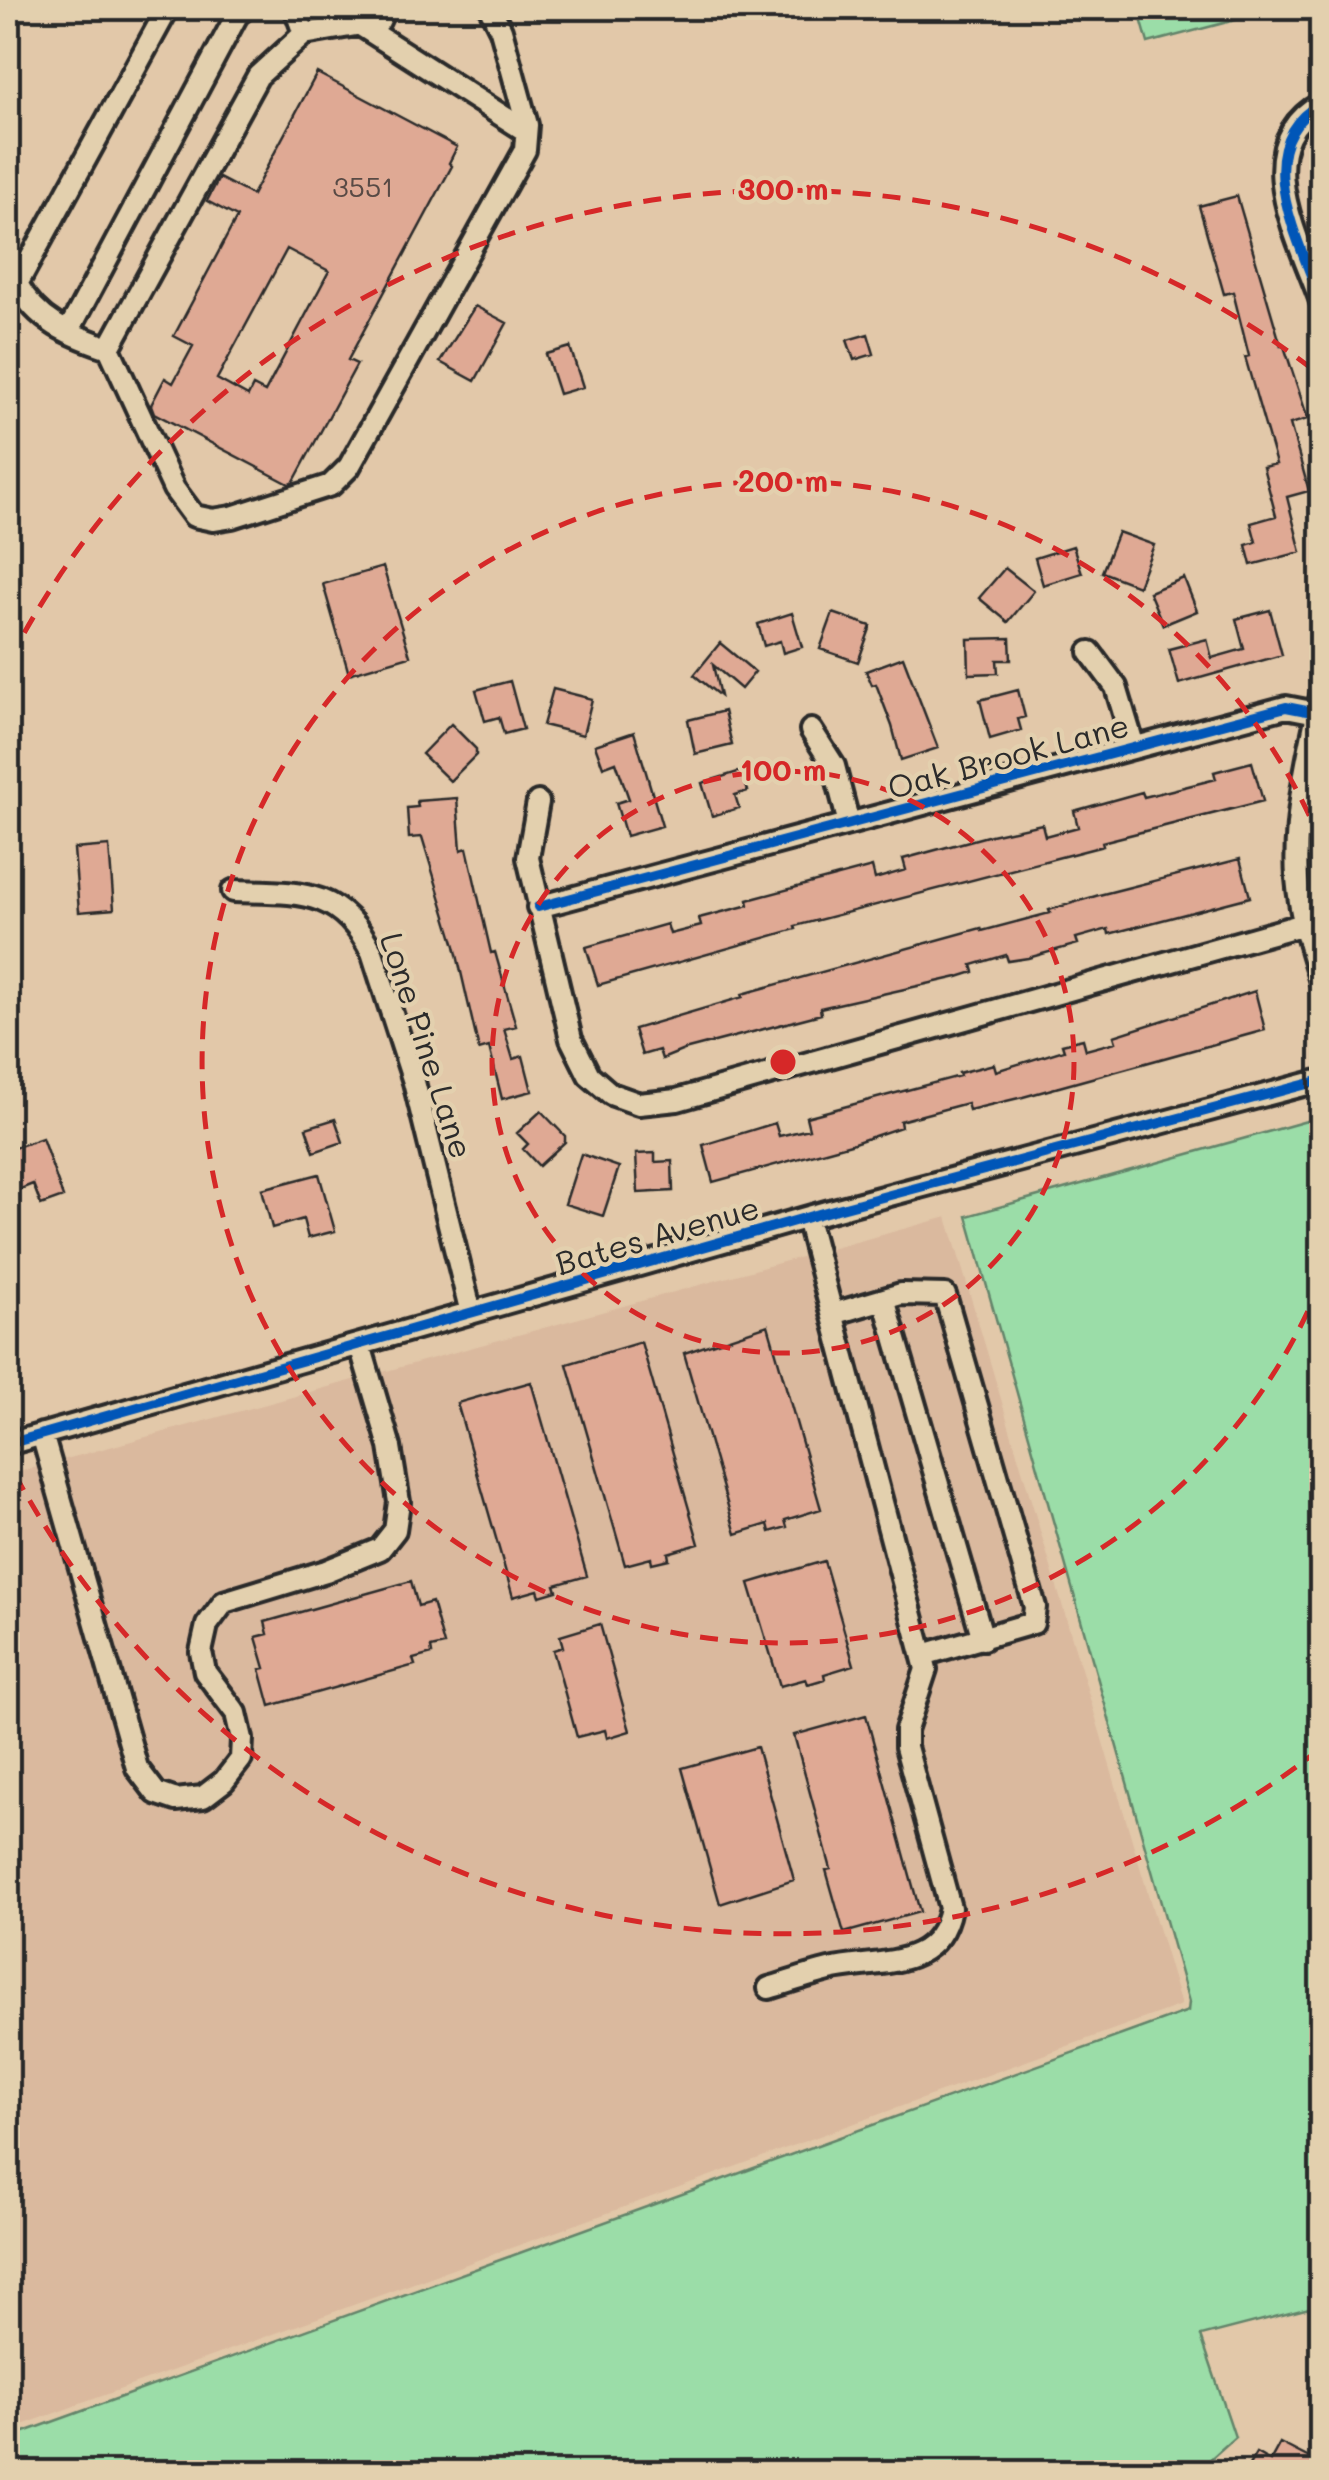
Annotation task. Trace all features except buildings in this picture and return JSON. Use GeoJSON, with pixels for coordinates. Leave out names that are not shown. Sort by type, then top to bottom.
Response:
{"type":"FeatureCollection","features":[{"type":"Feature","properties":{"kind":"street"},"geometry":{"type":"LineString","coordinates":[[168,8],[17,284],[28,304],[52,326],[108,348],[174,488],[194,516],[213,520],[331,485],[349,467],[497,200],[524,150],[527,125],[490,8]]}},
{"type":"Feature","properties":{"kind":"street"},"geometry":{"type":"LineString","coordinates":[[68,332],[236,14],[245,8]]}},
{"type":"Feature","properties":{"kind":"street"},"geometry":{"type":"LineString","coordinates":[[294,8],[304,34]]}},
{"type":"Feature","properties":{"kind":"street"},"geometry":{"type":"LineString","coordinates":[[108,348],[258,76],[304,34],[358,17],[379,20],[385,8]]}},
{"type":"Feature","properties":{"kind":"street"},"geometry":{"type":"LineString","coordinates":[[358,17],[526,131]]}},
{"type":"Feature","properties":{"kind":"street"},"geometry":{"type":"LineString","coordinates":[[1322,104],[1308,111],[1288,135],[1280,162],[1284,195],[1322,304]]}},
{"type":"Feature","properties":{"kind":"street"},"geometry":{"type":"LineString","coordinates":[[1090,652],[1116,687],[1134,747]]}},
{"type":"Feature","properties":{"kind":"street"},"geometry":{"type":"LineString","coordinates":[[1322,692],[1298,836],[1298,878],[1313,922],[1322,985]]}},
{"type":"Feature","properties":{"kind":"street","name":"Oak Brook Lane"},"geometry":{"type":"LineString","coordinates":[[538,907],[1286,707],[1317,714]]}},
{"type":"Feature","properties":{"kind":"street"},"geometry":{"type":"LineString","coordinates":[[811,730],[834,766],[849,824]]}},
{"type":"Feature","properties":{"kind":"street"},"geometry":{"type":"LineString","coordinates":[[538,802],[528,858],[571,1039],[589,1076],[611,1094],[638,1104],[677,1100],[1313,922]]}},
{"type":"Feature","properties":{"kind":"street","name":"Lone Pine Lane"},"geometry":{"type":"LineString","coordinates":[[234,891],[306,893],[346,912],[362,932],[414,1082],[471,1313]]}},
{"type":"Feature","properties":{"kind":"street","name":"Bates Avenue"},"geometry":{"type":"LineString","coordinates":[[8,1444],[807,1218],[1322,1080]]}},
{"type":"Feature","properties":{"kind":"street"},"geometry":{"type":"LineString","coordinates":[[770,1988],[833,1969],[900,1960],[933,1944],[946,1927],[950,1908],[906,1747],[906,1730],[926,1670],[807,1218]]}},
{"type":"Feature","properties":{"kind":"street"},"geometry":{"type":"LineString","coordinates":[[833,1314],[918,1292],[945,1295],[1035,1607],[1033,1623],[923,1656]]}},
{"type":"Feature","properties":{"kind":"street"},"geometry":{"type":"LineString","coordinates":[[884,1299],[982,1639]]}},
{"type":"Feature","properties":{"kind":"street"},"geometry":{"type":"LineString","coordinates":[[42,1434],[137,1768],[156,1793],[176,1800],[203,1796],[224,1781],[241,1759],[242,1739],[236,1713],[205,1672],[202,1652],[207,1626],[224,1602],[326,1571],[380,1549],[395,1530],[399,1502],[390,1447],[360,1345]]}},
{"type":"Feature","properties":{"kind":"shaded area"},"geometry":{"type":"Polygon","coordinates":[[[947,1217],[1181,2005],[11,2429],[8,1475],[947,1217]]]}},
{"type":"Feature","properties":{"kind":"green space"},"geometry":{"type":"Polygon","coordinates":[[[1138,8],[1281,8],[1148,43],[1138,8]]]}},
{"type":"Feature","properties":{"kind":"green space"},"geometry":{"type":"Polygon","coordinates":[[[1321,1117],[1321,2305],[1201,2336],[1235,2437],[1196,2472],[8,2472],[8,2438],[1188,2011],[1189,2002],[967,1216],[1321,1117]]]}},
{"type":"Feature","properties":{"kind":"cycle path"},"geometry":{"type":"LineString","coordinates":[[1322,103],[1299,121],[1286,144],[1282,169],[1292,225],[1322,304]]}},
{"type":"Feature","properties":{"kind":"cycle path"},"geometry":{"type":"LineString","coordinates":[[538,907],[1286,707],[1317,713]]}},
{"type":"Feature","properties":{"kind":"cycle path"},"geometry":{"type":"LineString","coordinates":[[8,1444],[826,1212],[1322,1080]]}}]}
